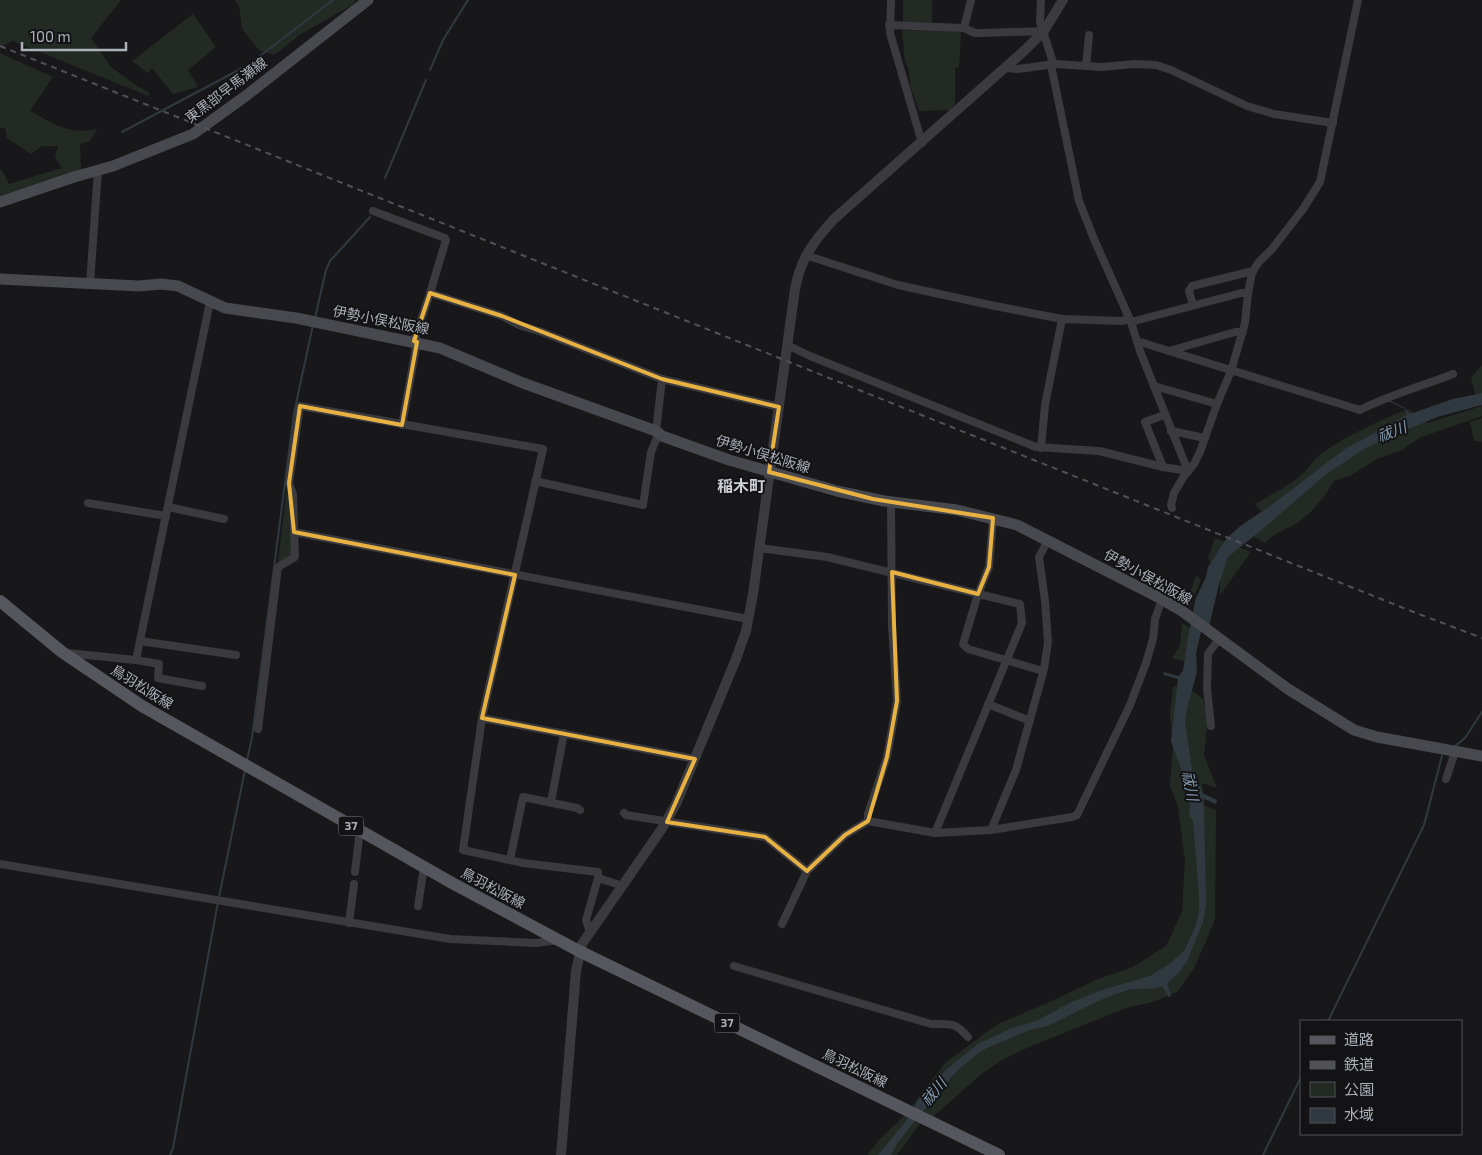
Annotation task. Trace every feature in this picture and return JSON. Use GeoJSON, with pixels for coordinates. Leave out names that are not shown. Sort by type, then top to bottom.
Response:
{"type":"FeatureCollection","features":[{"type":"Feature","properties":{"kind":"main road","name":"東黒部早馬瀬線"},"geometry":{"type":"LineString","coordinates":[[0,202],[74,176],[98,170],[176,141],[204,128],[368,0]]}},
{"type":"Feature","properties":{"kind":"main road","name":"伊勢小俣松阪線"},"geometry":{"type":"LineString","coordinates":[[0,279],[139,286],[172,285],[191,291],[210,302],[234,310],[296,318],[416,341],[454,353],[523,383],[657,432],[662,436],[707,453],[769,472],[837,491],[891,502],[947,508],[1017,525],[1182,611],[1288,689],[1354,730],[1377,737],[1482,756]]}},
{"type":"Feature","properties":{"kind":"main road","name":"鳥羽松阪線"},"geometry":{"type":"LineString","coordinates":[[0,601],[62,652],[142,706],[424,868],[579,951],[999,1155]]}},
{"type":"Feature","properties":{"kind":"street"},"geometry":{"type":"LineString","coordinates":[[891,0],[889,25],[903,82],[922,142]]}},
{"type":"Feature","properties":{"kind":"street"},"geometry":{"type":"LineString","coordinates":[[964,28],[972,0]]}},
{"type":"Feature","properties":{"kind":"street"},"geometry":{"type":"LineString","coordinates":[[1041,0],[1040,22],[1052,59],[1080,201],[1094,239],[1130,320],[1170,431],[1188,471]]}},
{"type":"Feature","properties":{"kind":"street"},"geometry":{"type":"LineString","coordinates":[[561,1155],[573,998],[579,951],[667,822],[736,659],[748,619],[796,282],[805,255],[815,240],[834,219],[1005,68],[1044,31],[1063,0]]}},
{"type":"Feature","properties":{"kind":"street"},"geometry":{"type":"LineString","coordinates":[[1172,508],[1174,493],[1194,464],[1231,370],[1243,332],[1253,271],[1303,209],[1320,182],[1358,0]]}},
{"type":"Feature","properties":{"kind":"street"},"geometry":{"type":"LineString","coordinates":[[889,25],[964,28],[975,33],[1044,31]]}},
{"type":"Feature","properties":{"kind":"street"},"geometry":{"type":"LineString","coordinates":[[1086,66],[1089,35]]}},
{"type":"Feature","properties":{"kind":"street"},"geometry":{"type":"LineString","coordinates":[[1005,68],[1018,69],[1052,65],[1102,67],[1140,64],[1163,67],[1247,106],[1274,114],[1333,123]]}},
{"type":"Feature","properties":{"kind":"street"},"geometry":{"type":"LineString","coordinates":[[90,284],[98,170]]}},
{"type":"Feature","properties":{"kind":"street"},"geometry":{"type":"LineString","coordinates":[[373,211],[446,240],[416,341],[402,425]]}},
{"type":"Feature","properties":{"kind":"street"},"geometry":{"type":"LineString","coordinates":[[805,255],[898,285],[1062,319],[1130,320],[1241,293],[1248,293]]}},
{"type":"Feature","properties":{"kind":"street"},"geometry":{"type":"LineString","coordinates":[[1193,306],[1189,291],[1192,286],[1253,271]]}},
{"type":"Feature","properties":{"kind":"street"},"geometry":{"type":"LineString","coordinates":[[430,293],[502,316],[519,325],[542,332],[662,379],[779,407]]}},
{"type":"Feature","properties":{"kind":"street"},"geometry":{"type":"LineString","coordinates":[[136,660],[210,302]]}},
{"type":"Feature","properties":{"kind":"street"},"geometry":{"type":"LineString","coordinates":[[1041,448],[1046,398],[1062,319]]}},
{"type":"Feature","properties":{"kind":"street"},"geometry":{"type":"LineString","coordinates":[[1169,351],[1235,332],[1243,332]]}},
{"type":"Feature","properties":{"kind":"street"},"geometry":{"type":"LineString","coordinates":[[1137,341],[1360,410],[1383,398],[1453,374]]}},
{"type":"Feature","properties":{"kind":"street"},"geometry":{"type":"LineString","coordinates":[[787,345],[1041,448],[1099,451],[1162,467],[1188,471]]}},
{"type":"Feature","properties":{"kind":"street"},"geometry":{"type":"LineString","coordinates":[[536,481],[643,505],[651,452],[657,432],[662,379]]}},
{"type":"Feature","properties":{"kind":"street"},"geometry":{"type":"LineString","coordinates":[[1154,386],[1217,404]]}},
{"type":"Feature","properties":{"kind":"street"},"geometry":{"type":"LineString","coordinates":[[258,729],[278,567],[295,557],[293,494],[289,483],[300,406],[543,449],[482,718],[463,850],[539,865],[598,872],[586,920],[590,933]]}},
{"type":"Feature","properties":{"kind":"street"},"geometry":{"type":"LineString","coordinates":[[1162,467],[1145,422],[1164,415]]}},
{"type":"Feature","properties":{"kind":"street"},"geometry":{"type":"LineString","coordinates":[[1170,431],[1205,438]]}},
{"type":"Feature","properties":{"kind":"street"},"geometry":{"type":"LineString","coordinates":[[868,821],[868,814],[887,757],[897,701],[892,626],[891,502]]}},
{"type":"Feature","properties":{"kind":"street"},"geometry":{"type":"LineString","coordinates":[[88,503],[166,516]]}},
{"type":"Feature","properties":{"kind":"street"},"geometry":{"type":"LineString","coordinates":[[168,507],[224,519]]}},
{"type":"Feature","properties":{"kind":"street"},"geometry":{"type":"LineString","coordinates":[[993,518],[989,567],[978,594],[963,644],[964,647],[1043,671]]}},
{"type":"Feature","properties":{"kind":"street"},"geometry":{"type":"LineString","coordinates":[[294,532],[748,619]]}},
{"type":"Feature","properties":{"kind":"street"},"geometry":{"type":"LineString","coordinates":[[991,830],[1016,770],[1043,671],[1048,642],[1046,601],[1039,557],[1048,540]]}},
{"type":"Feature","properties":{"kind":"street"},"geometry":{"type":"LineString","coordinates":[[759,548],[827,556],[1020,604],[1022,623],[935,833]]}},
{"type":"Feature","properties":{"kind":"street"},"geometry":{"type":"LineString","coordinates":[[782,924],[807,872],[845,835],[868,821],[935,833],[991,830],[1077,815],[1130,705],[1146,663],[1153,639],[1155,619],[1162,599]]}},
{"type":"Feature","properties":{"kind":"street"},"geometry":{"type":"LineString","coordinates":[[1211,726],[1207,688],[1208,654],[1218,638]]}},
{"type":"Feature","properties":{"kind":"street"},"geometry":{"type":"LineString","coordinates":[[140,641],[236,656]]}},
{"type":"Feature","properties":{"kind":"street"},"geometry":{"type":"LineString","coordinates":[[62,652],[159,664],[158,678],[202,686]]}},
{"type":"Feature","properties":{"kind":"street"},"geometry":{"type":"LineString","coordinates":[[988,704],[1030,721]]}},
{"type":"Feature","properties":{"kind":"street"},"geometry":{"type":"LineString","coordinates":[[482,718],[695,759]]}},
{"type":"Feature","properties":{"kind":"street"},"geometry":{"type":"LineString","coordinates":[[550,802],[564,733]]}},
{"type":"Feature","properties":{"kind":"street"},"geometry":{"type":"LineString","coordinates":[[1446,779],[1455,752]]}},
{"type":"Feature","properties":{"kind":"street"},"geometry":{"type":"LineString","coordinates":[[510,860],[523,797],[580,810]]}},
{"type":"Feature","properties":{"kind":"street"},"geometry":{"type":"LineString","coordinates":[[624,813],[626,815],[667,822],[765,837],[807,872]]}},
{"type":"Feature","properties":{"kind":"street"},"geometry":{"type":"LineString","coordinates":[[355,872],[360,830]]}},
{"type":"Feature","properties":{"kind":"street"},"geometry":{"type":"LineString","coordinates":[[0,864],[450,939],[536,943],[559,940]]}},
{"type":"Feature","properties":{"kind":"street"},"geometry":{"type":"LineString","coordinates":[[418,906],[424,868]]}},
{"type":"Feature","properties":{"kind":"street"},"geometry":{"type":"LineString","coordinates":[[598,878],[623,886]]}},
{"type":"Feature","properties":{"kind":"street"},"geometry":{"type":"LineString","coordinates":[[349,923],[354,884]]}},
{"type":"Feature","properties":{"kind":"street"},"geometry":{"type":"LineString","coordinates":[[734,966],[931,1024],[954,1024],[968,1038]]}},
{"type":"Feature","properties":{"kind":"highlighted area"},"geometry":{"type":"Polygon","coordinates":[[[430,293],[502,316],[662,379],[779,407],[769,472],[873,499],[993,518],[989,567],[978,594],[892,572],[897,701],[887,757],[868,821],[845,835],[807,871],[765,837],[667,822],[695,759],[482,718],[515,575],[294,532],[289,483],[300,406],[402,425],[417,342],[414,341],[430,293]]]}},
{"type":"Feature","properties":{"kind":"green space"},"geometry":{"type":"Polygon","coordinates":[[[0,0],[121,0],[91,38],[111,67],[150,93],[148,96],[13,41],[0,47],[0,0]]]}},
{"type":"Feature","properties":{"kind":"green space"},"geometry":{"type":"Polygon","coordinates":[[[235,0],[356,0],[352,5],[301,34],[274,55],[259,50],[242,29],[239,6],[235,0]]]}},
{"type":"Feature","properties":{"kind":"green space"},"geometry":{"type":"Polygon","coordinates":[[[903,0],[932,0],[932,23],[903,22],[903,0]]]}},
{"type":"Feature","properties":{"kind":"green space"},"geometry":{"type":"Polygon","coordinates":[[[193,14],[216,47],[188,70],[198,87],[173,94],[152,68],[148,73],[132,61],[193,14]]]}},
{"type":"Feature","properties":{"kind":"green space"},"geometry":{"type":"Polygon","coordinates":[[[902,30],[961,31],[959,67],[955,68],[955,104],[950,110],[919,111],[910,85],[909,70],[905,62],[902,30]]]}},
{"type":"Feature","properties":{"kind":"green space"},"geometry":{"type":"Polygon","coordinates":[[[0,53],[53,77],[30,111],[54,124],[69,129],[78,131],[97,129],[90,141],[80,144],[81,170],[0,198],[0,170],[2,170],[9,184],[62,168],[55,157],[58,146],[42,146],[31,154],[7,138],[5,128],[0,128],[0,53]]]}},
{"type":"Feature","properties":{"kind":"green space"},"geometry":{"type":"Polygon","coordinates":[[[1482,365],[1482,402],[1475,393],[1471,378],[1482,365]]]}},
{"type":"Feature","properties":{"kind":"green space"},"geometry":{"type":"Polygon","coordinates":[[[1482,406],[1482,416],[1419,438],[1402,450],[1377,459],[1350,476],[1334,481],[1311,512],[1265,543],[1252,536],[1270,523],[1255,504],[1293,482],[1320,455],[1353,434],[1409,409],[1428,423],[1482,406]]]}},
{"type":"Feature","properties":{"kind":"green space"},"geometry":{"type":"Polygon","coordinates":[[[1482,418],[1482,442],[1474,441],[1470,422],[1482,418]]]}},
{"type":"Feature","properties":{"kind":"green space"},"geometry":{"type":"Polygon","coordinates":[[[287,486],[291,494],[293,555],[278,563],[287,486]]]}},
{"type":"Feature","properties":{"kind":"green space"},"geometry":{"type":"Polygon","coordinates":[[[1215,538],[1251,552],[1220,595],[1220,577],[1208,558],[1215,538]]]}},
{"type":"Feature","properties":{"kind":"green space"},"geometry":{"type":"Polygon","coordinates":[[[1196,576],[1201,579],[1190,608],[1186,604],[1196,576]]]}},
{"type":"Feature","properties":{"kind":"green space"},"geometry":{"type":"Polygon","coordinates":[[[1182,623],[1191,629],[1186,662],[1172,658],[1180,646],[1182,623]]]}},
{"type":"Feature","properties":{"kind":"green space"},"geometry":{"type":"Polygon","coordinates":[[[1176,686],[1194,692],[1203,699],[1208,718],[1204,755],[1217,788],[1202,783],[1205,806],[1216,810],[1215,919],[1194,968],[1177,992],[1153,1002],[1126,1008],[1029,1047],[1000,1061],[979,1076],[933,1117],[911,1107],[946,1062],[998,1024],[1098,979],[1131,968],[1166,946],[1182,912],[1185,862],[1178,807],[1170,785],[1173,748],[1170,715],[1173,687],[1176,686]]]}},
{"type":"Feature","properties":{"kind":"green space"},"geometry":{"type":"Polygon","coordinates":[[[905,1115],[921,1122],[897,1155],[868,1155],[879,1140],[905,1115]]]}},
{"type":"Feature","properties":{"kind":"water","name":"祓川"},"geometry":{"type":"Polygon","coordinates":[[[1482,393],[1482,405],[1437,417],[1364,449],[1324,476],[1228,557],[1219,584],[1209,627],[1201,632],[1196,653],[1197,672],[1185,723],[1193,775],[1202,793],[1217,800],[1216,804],[1202,798],[1204,808],[1206,905],[1203,922],[1187,961],[1179,973],[1167,983],[1171,996],[1169,997],[1162,986],[1117,993],[1045,1027],[1032,1029],[985,1049],[958,1070],[942,1088],[898,1142],[891,1155],[878,1155],[910,1116],[917,1102],[927,1090],[948,1068],[978,1044],[1012,1028],[1036,1021],[1072,1002],[1102,990],[1150,976],[1169,964],[1184,951],[1196,925],[1199,911],[1199,895],[1193,820],[1189,816],[1188,788],[1171,741],[1178,679],[1164,675],[1163,672],[1179,676],[1183,670],[1196,598],[1206,577],[1208,567],[1226,539],[1239,527],[1345,449],[1407,415],[1405,409],[1389,400],[1405,408],[1410,414],[1453,399],[1482,393]]]}},
{"type":"Feature","properties":{"kind":"waterway"},"geometry":{"type":"LineString","coordinates":[[122,132],[248,65],[333,0]]}},
{"type":"Feature","properties":{"kind":"waterway"},"geometry":{"type":"LineString","coordinates":[[430,70],[443,40],[468,0]]}},
{"type":"Feature","properties":{"kind":"waterway"},"geometry":{"type":"LineString","coordinates":[[385,178],[426,80]]}},
{"type":"Feature","properties":{"kind":"waterway"},"geometry":{"type":"LineString","coordinates":[[315,318],[326,270],[330,261],[370,217]]}},
{"type":"Feature","properties":{"kind":"waterway"},"geometry":{"type":"LineString","coordinates":[[247,760],[252,738],[294,413],[313,325]]}},
{"type":"Feature","properties":{"kind":"waterway"},"geometry":{"type":"LineString","coordinates":[[1455,746],[1465,738],[1482,712]]}},
{"type":"Feature","properties":{"kind":"waterway"},"geometry":{"type":"LineString","coordinates":[[1328,1020],[1424,825],[1442,756]]}},
{"type":"Feature","properties":{"kind":"waterway"},"geometry":{"type":"LineString","coordinates":[[219,897],[245,770]]}},
{"type":"Feature","properties":{"kind":"waterway"},"geometry":{"type":"LineString","coordinates":[[170,1155],[173,1148],[218,902]]}},
{"type":"Feature","properties":{"kind":"waterway"},"geometry":{"type":"LineString","coordinates":[[1263,1155],[1300,1079]]}},
{"type":"Feature","properties":{"kind":"railway"},"geometry":{"type":"LineString","coordinates":[[0,46],[1482,638]]}},
{"type":"Feature","properties":{"kind":"district","name":"稲木町"},"geometry":{"type":"Point","coordinates":[741,486]}}]}
